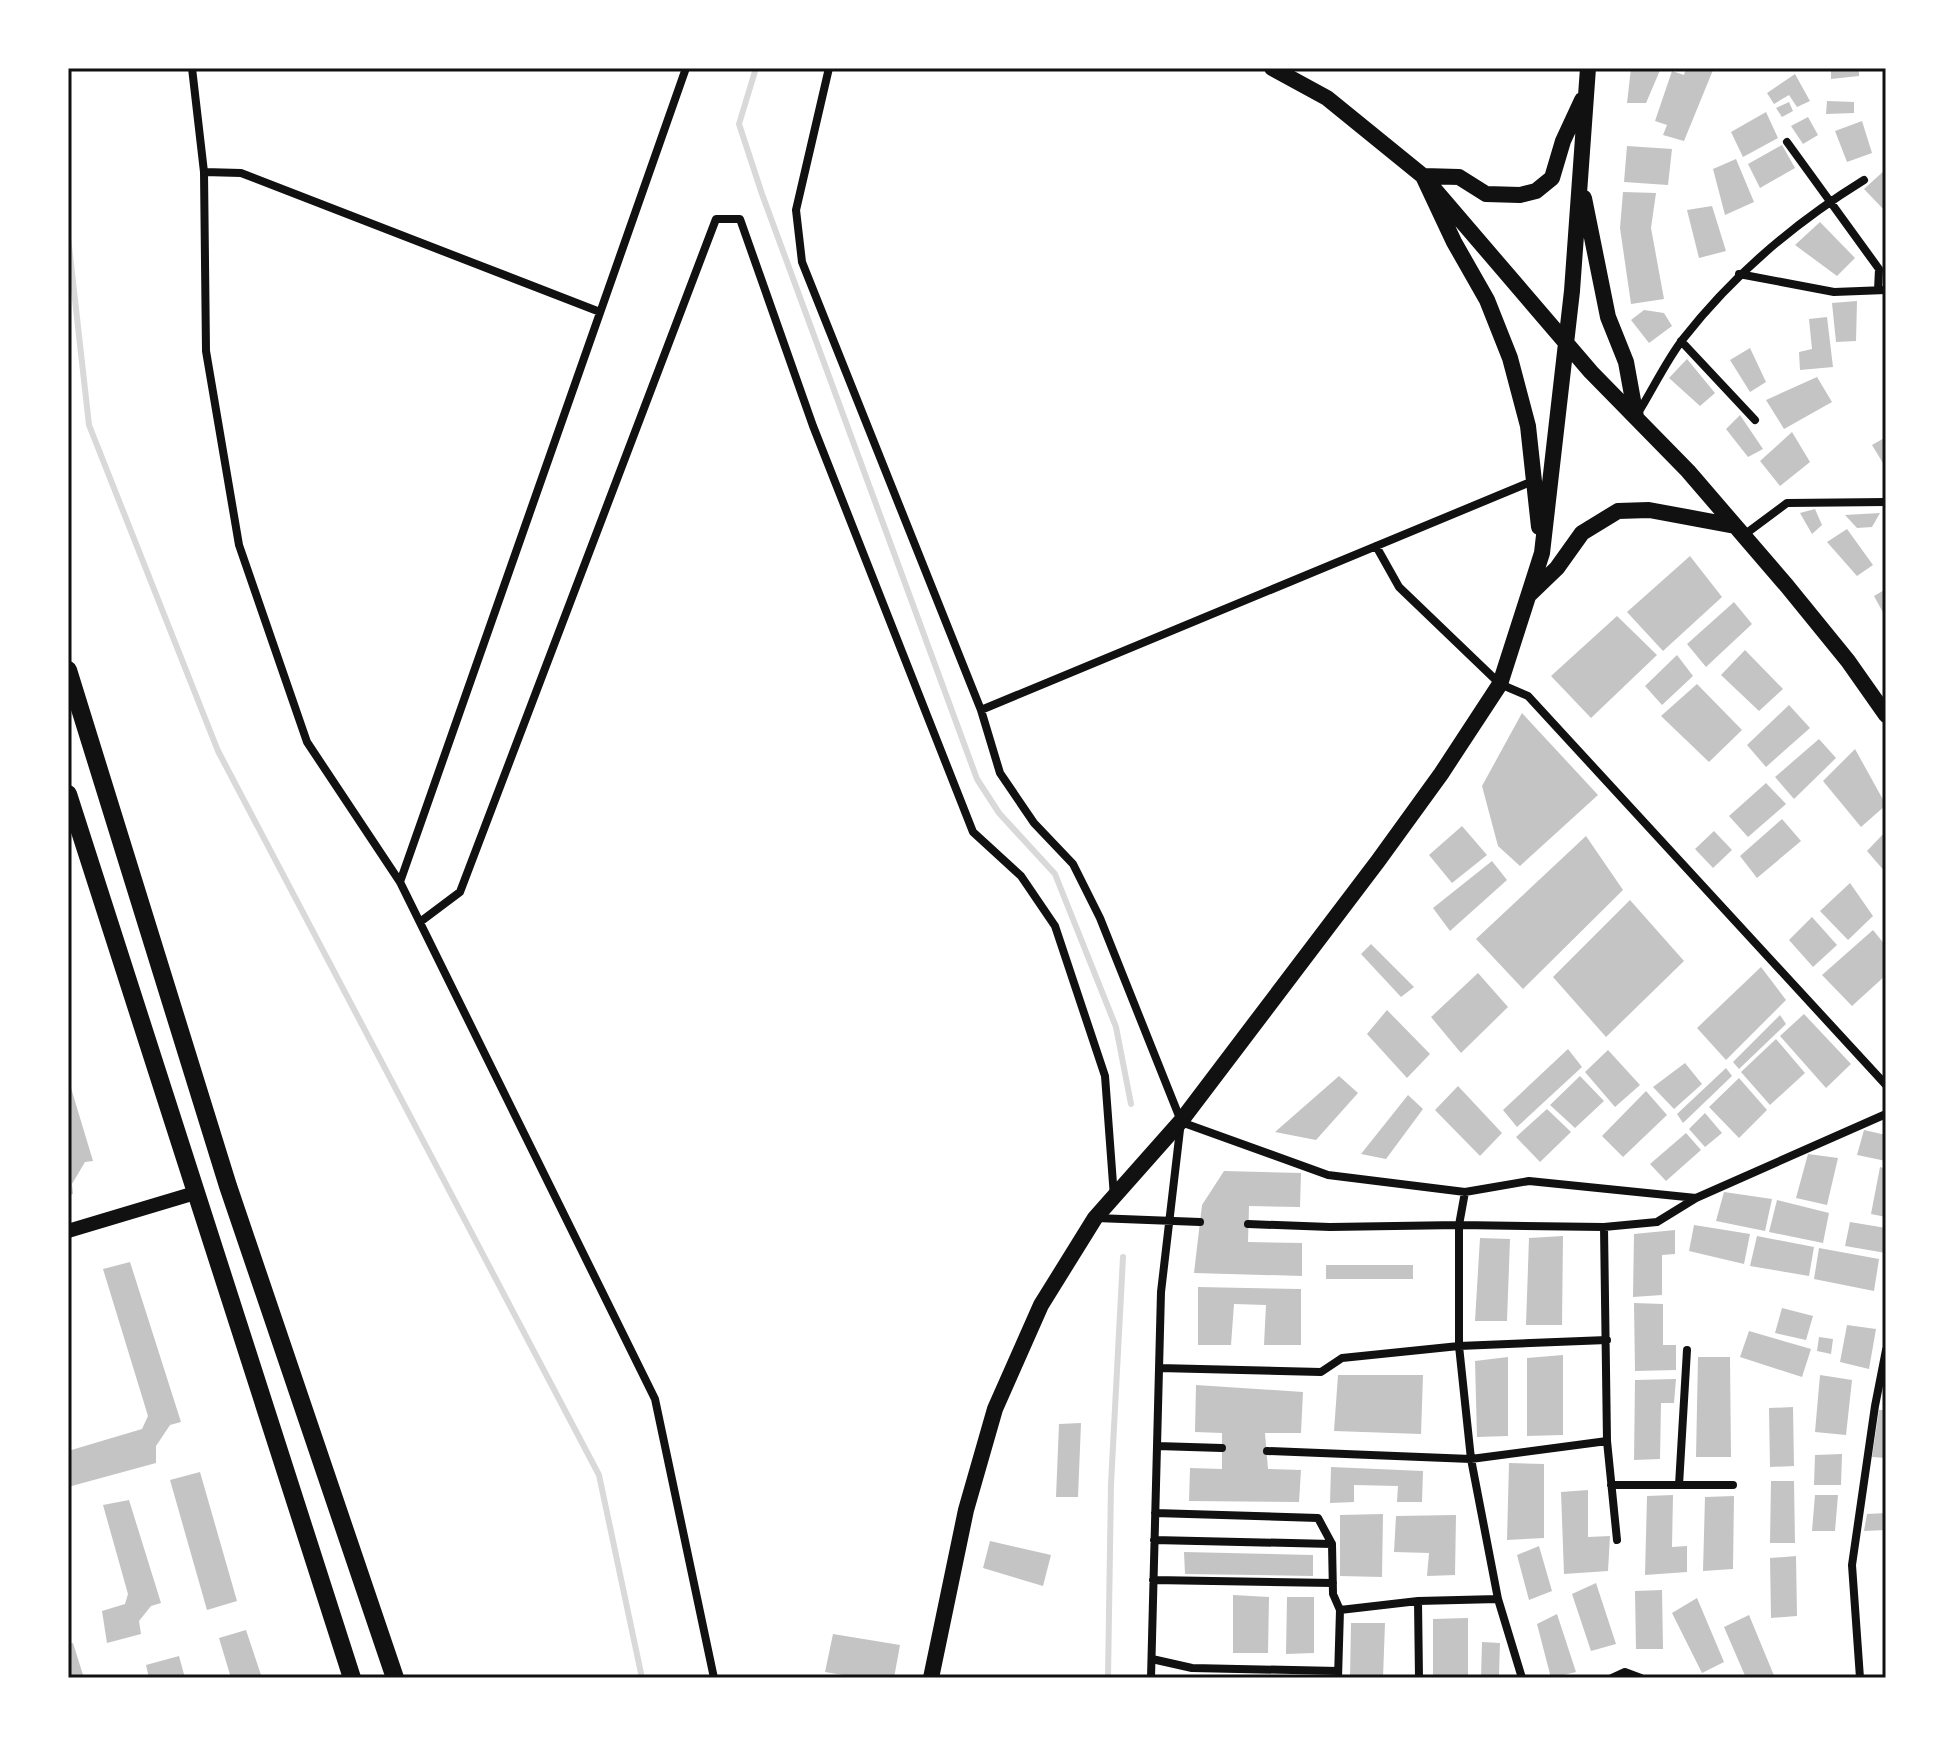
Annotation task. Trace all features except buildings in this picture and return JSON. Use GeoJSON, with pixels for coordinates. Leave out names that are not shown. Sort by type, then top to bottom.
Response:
{"type":"FeatureCollection","features":[{"type":"Feature","properties":{"kind":"main road"},"geometry":{"type":"LineString","coordinates":[[1272,68],[1327,98],[1423,176],[1591,372],[1688,471],[1839,651],[1886,715]]}},
{"type":"Feature","properties":{"kind":"main road"},"geometry":{"type":"LineString","coordinates":[[931,1678],[966,1510],[995,1409],[1041,1305],[1095,1218],[1181,1121],[1378,861],[1441,774],[1500,684],[1542,553],[1567,342],[1588,68]]}},
{"type":"Feature","properties":{"kind":"main road"},"geometry":{"type":"LineString","coordinates":[[1423,176],[1459,177],[1486,194],[1520,195],[1536,191],[1552,178],[1563,141],[1586,92]]}},
{"type":"Feature","properties":{"kind":"main road"},"geometry":{"type":"LineString","coordinates":[[1580,175],[1608,317],[1626,362],[1636,417]]}},
{"type":"Feature","properties":{"kind":"main road"},"geometry":{"type":"LineString","coordinates":[[1423,176],[1454,242],[1487,300],[1510,358],[1528,426],[1542,553]]}},
{"type":"Feature","properties":{"kind":"main road"},"geometry":{"type":"LineString","coordinates":[[1529,595],[1557,568],[1582,533],[1618,511],[1649,510],[1739,531]]}},
{"type":"Feature","properties":{"kind":"main road"},"geometry":{"type":"LineString","coordinates":[[68,670],[228,1186],[395,1678]]}},
{"type":"Feature","properties":{"kind":"main road"},"geometry":{"type":"LineString","coordinates":[[68,794],[352,1678]]}},
{"type":"Feature","properties":{"kind":"street"},"geometry":{"type":"LineString","coordinates":[[192,68],[204,172],[206,351],[239,545],[307,742],[400,882],[655,1399],[714,1678]]}},
{"type":"Feature","properties":{"kind":"street"},"geometry":{"type":"LineString","coordinates":[[400,882],[686,68]]}},
{"type":"Feature","properties":{"kind":"street"},"geometry":{"type":"LineString","coordinates":[[829,68],[796,210],[802,262],[981,710],[1000,773],[1034,823],[1073,864],[1094,904],[1181,1121],[1161,1292],[1151,1678]]}},
{"type":"Feature","properties":{"kind":"street"},"geometry":{"type":"LineString","coordinates":[[1739,274],[1834,292],[1882,290],[1879,269],[1787,142]]}},
{"type":"Feature","properties":{"kind":"street"},"geometry":{"type":"LineString","coordinates":[[204,172],[241,173],[600,312]]}},
{"type":"Feature","properties":{"kind":"street"},"geometry":{"type":"LineString","coordinates":[[1636,417],[1681,341],[1739,274],[1829,201],[1864,180]]}},
{"type":"Feature","properties":{"kind":"street"},"geometry":{"type":"LineString","coordinates":[[420,922],[460,892],[716,219],[740,219],[813,426],[973,832],[1021,876],[1055,926],[1105,1076],[1114,1197]]}},
{"type":"Feature","properties":{"kind":"street"},"geometry":{"type":"LineString","coordinates":[[1681,341],[1755,420]]}},
{"type":"Feature","properties":{"kind":"street"},"geometry":{"type":"LineString","coordinates":[[981,710],[1533,481]]}},
{"type":"Feature","properties":{"kind":"street"},"geometry":{"type":"LineString","coordinates":[[1739,531],[1787,503],[1886,502]]}},
{"type":"Feature","properties":{"kind":"street"},"geometry":{"type":"LineString","coordinates":[[1376,546],[1399,587],[1500,684],[1528,696],[1886,1085]]}},
{"type":"Feature","properties":{"kind":"street"},"geometry":{"type":"LineString","coordinates":[[1248,1224],[1604,1227],[1657,1222],[1696,1198],[1886,1114]]}},
{"type":"Feature","properties":{"kind":"street"},"geometry":{"type":"LineString","coordinates":[[1181,1121],[1328,1175],[1465,1192],[1529,1181],[1696,1198]]}},
{"type":"Feature","properties":{"kind":"street"},"geometry":{"type":"LineString","coordinates":[[1465,1192],[1459,1225],[1459,1346],[1471,1459],[1498,1599],[1522,1678]]}},
{"type":"Feature","properties":{"kind":"street"},"geometry":{"type":"LineString","coordinates":[[68,1231],[195,1193]]}},
{"type":"Feature","properties":{"kind":"street"},"geometry":{"type":"LineString","coordinates":[[1095,1218],[1200,1222]]}},
{"type":"Feature","properties":{"kind":"street"},"geometry":{"type":"LineString","coordinates":[[1604,1227],[1607,1441],[1617,1540]]}},
{"type":"Feature","properties":{"kind":"street"},"geometry":{"type":"LineString","coordinates":[[1159,1368],[1321,1372],[1342,1358],[1459,1346],[1607,1340]]}},
{"type":"Feature","properties":{"kind":"street"},"geometry":{"type":"LineString","coordinates":[[1679,1485],[1687,1350]]}},
{"type":"Feature","properties":{"kind":"street"},"geometry":{"type":"LineString","coordinates":[[1860,1678],[1852,1565],[1886,1350]]}},
{"type":"Feature","properties":{"kind":"street"},"geometry":{"type":"LineString","coordinates":[[1267,1451],[1471,1459],[1607,1441]]}},
{"type":"Feature","properties":{"kind":"street"},"geometry":{"type":"LineString","coordinates":[[1157,1446],[1222,1448]]}},
{"type":"Feature","properties":{"kind":"street"},"geometry":{"type":"LineString","coordinates":[[1611,1485],[1733,1485]]}},
{"type":"Feature","properties":{"kind":"street"},"geometry":{"type":"LineString","coordinates":[[1152,1659],[1192,1668],[1338,1675],[1340,1610],[1333,1594],[1332,1544],[1318,1518],[1155,1513]]}},
{"type":"Feature","properties":{"kind":"street"},"geometry":{"type":"LineString","coordinates":[[1154,1540],[1332,1544]]}},
{"type":"Feature","properties":{"kind":"street"},"geometry":{"type":"LineString","coordinates":[[1153,1580],[1333,1583]]}},
{"type":"Feature","properties":{"kind":"street"},"geometry":{"type":"LineString","coordinates":[[1340,1610],[1418,1601],[1498,1599]]}},
{"type":"Feature","properties":{"kind":"street"},"geometry":{"type":"LineString","coordinates":[[1418,1601],[1419,1678]]}},
{"type":"Feature","properties":{"kind":"street"},"geometry":{"type":"LineString","coordinates":[[1612,1678],[1625,1672],[1641,1678]]}},
{"type":"Feature","properties":{"kind":"waterway"},"geometry":{"type":"LineString","coordinates":[[756,68],[739,124],[762,194],[977,779],[999,813],[1055,874],[1116,1027],[1131,1104]]}},
{"type":"Feature","properties":{"kind":"waterway"},"geometry":{"type":"LineString","coordinates":[[68,237],[89,425],[218,751],[599,1475],[642,1678]]}},
{"type":"Feature","properties":{"kind":"waterway"},"geometry":{"type":"LineString","coordinates":[[1108,1678],[1111,1484],[1123,1257]]}}]}
